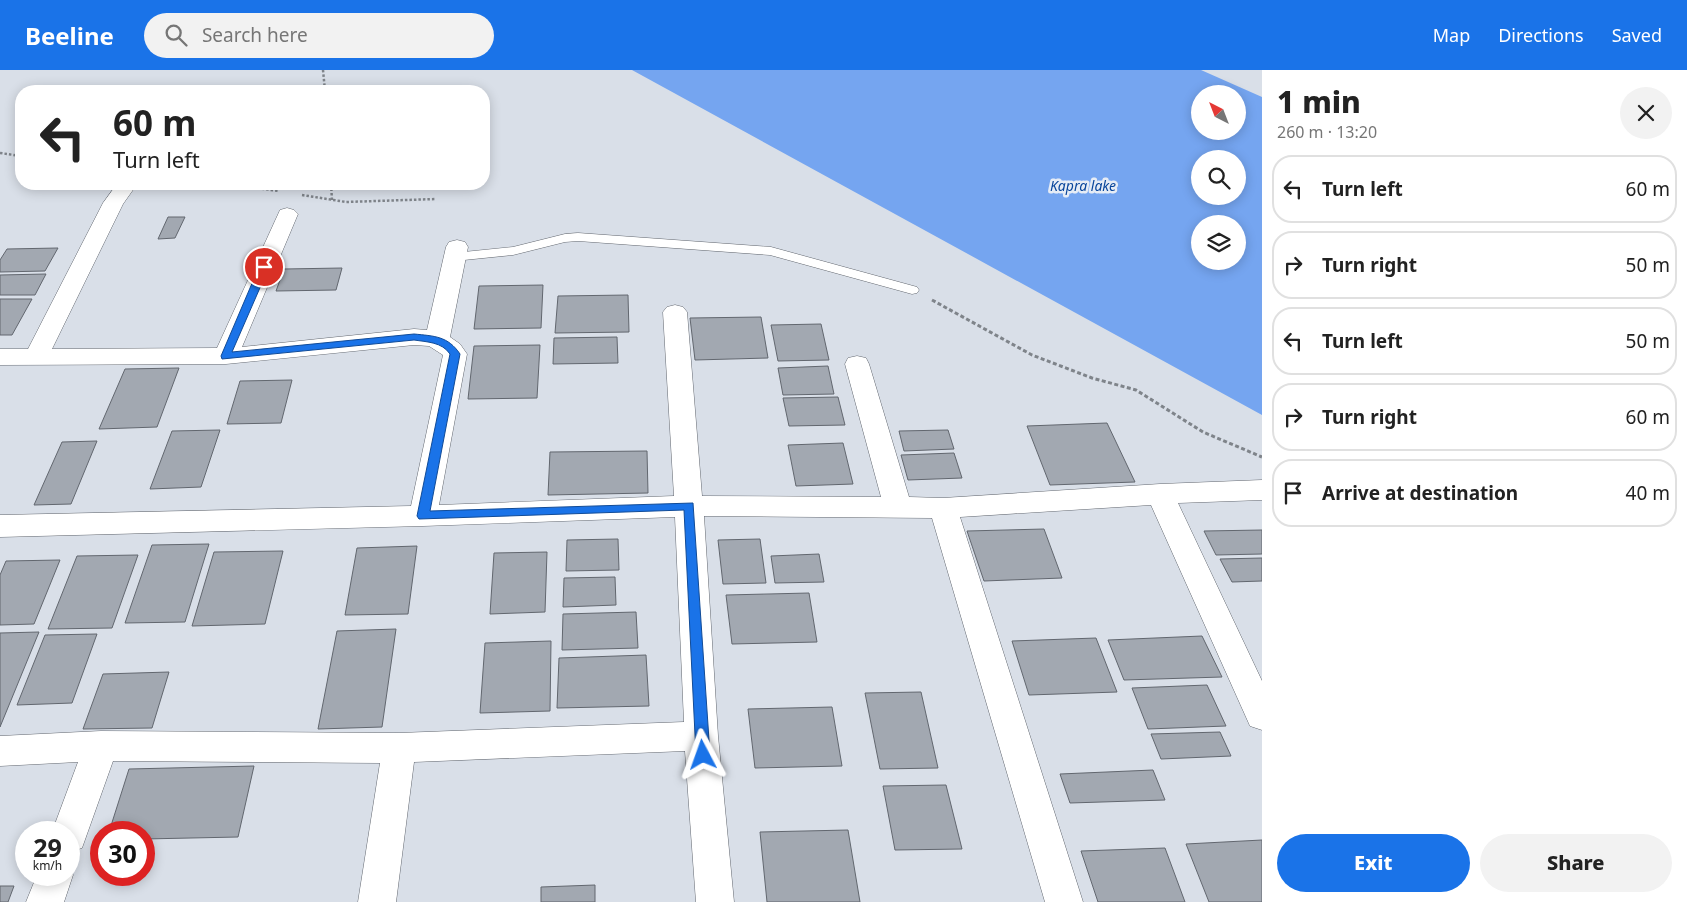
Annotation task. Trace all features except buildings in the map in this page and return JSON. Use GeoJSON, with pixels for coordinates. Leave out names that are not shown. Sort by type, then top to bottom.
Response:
{"type":"FeatureCollection","features":[{"type":"Feature","properties":{"kind":"street"},"geometry":{"type":"LineString","coordinates":[[36,357],[113,204],[123,190]]}},
{"type":"Feature","properties":{"kind":"street"},"geometry":{"type":"LineString","coordinates":[[226,356],[290,200]]}},
{"type":"Feature","properties":{"kind":"street"},"geometry":{"type":"LineString","coordinates":[[437,340],[455,252]]}},
{"type":"Feature","properties":{"kind":"street"},"geometry":{"type":"LineString","coordinates":[[675,312],[689,506],[701,736],[715,902]]}},
{"type":"Feature","properties":{"kind":"street"},"geometry":{"type":"LineString","coordinates":[[0,357],[226,356],[414,337],[437,340],[449,345],[455,354],[423,516]]}},
{"type":"Feature","properties":{"kind":"street"},"geometry":{"type":"LineString","coordinates":[[857,364],[898,507]]}},
{"type":"Feature","properties":{"kind":"street"},"geometry":{"type":"LineString","coordinates":[[0,526],[423,516],[689,506],[943,508],[1160,494],[1262,490]]}},
{"type":"Feature","properties":{"kind":"street"},"geometry":{"type":"LineString","coordinates":[[1160,494],[1258,701]]}},
{"type":"Feature","properties":{"kind":"street"},"geometry":{"type":"LineString","coordinates":[[943,508],[1064,902]]}},
{"type":"Feature","properties":{"kind":"street"},"geometry":{"type":"LineString","coordinates":[[0,750],[101,746],[399,748],[701,736]]}},
{"type":"Feature","properties":{"kind":"street"},"geometry":{"type":"LineString","coordinates":[[74,821],[101,746]]}},
{"type":"Feature","properties":{"kind":"street"},"geometry":{"type":"LineString","coordinates":[[378,902],[399,748]]}},
{"type":"Feature","properties":{"kind":"street"},"geometry":{"type":"LineString","coordinates":[[45,902],[51,886]]}},
{"type":"Feature","properties":{"kind":"lane"},"geometry":{"type":"LineString","coordinates":[[455,252],[513,251],[565,238],[578,237],[771,251],[912,290]]}},
{"type":"Feature","properties":{"kind":"path"},"geometry":{"type":"LineString","coordinates":[[323,70],[324,85]]}},
{"type":"Feature","properties":{"kind":"path"},"geometry":{"type":"LineString","coordinates":[[0,153],[15,155]]}},
{"type":"Feature","properties":{"kind":"path"},"geometry":{"type":"LineString","coordinates":[[250,190],[290,200],[346,202],[436,199]]}},
{"type":"Feature","properties":{"kind":"path"},"geometry":{"type":"LineString","coordinates":[[331,190],[332,200]]}},
{"type":"Feature","properties":{"kind":"path"},"geometry":{"type":"LineString","coordinates":[[912,290],[962,315],[1032,356],[1092,378],[1136,390],[1203,432],[1262,457]]}},
{"type":"Feature","properties":{"kind":"water","name":"Kapra lake"},"geometry":{"type":"Polygon","coordinates":[[[632,70],[1201,70],[1235,85],[1191,85],[1191,140],[1246,140],[1246,90],[1262,97],[1262,415],[632,70]]]}},
{"type":"Feature","properties":{"kind":"route"},"geometry":{"type":"LineString","coordinates":[[264,267],[226,356],[414,337],[426,337],[437,340],[449,345],[455,354],[423,516],[689,506],[703,755]]}}]}
